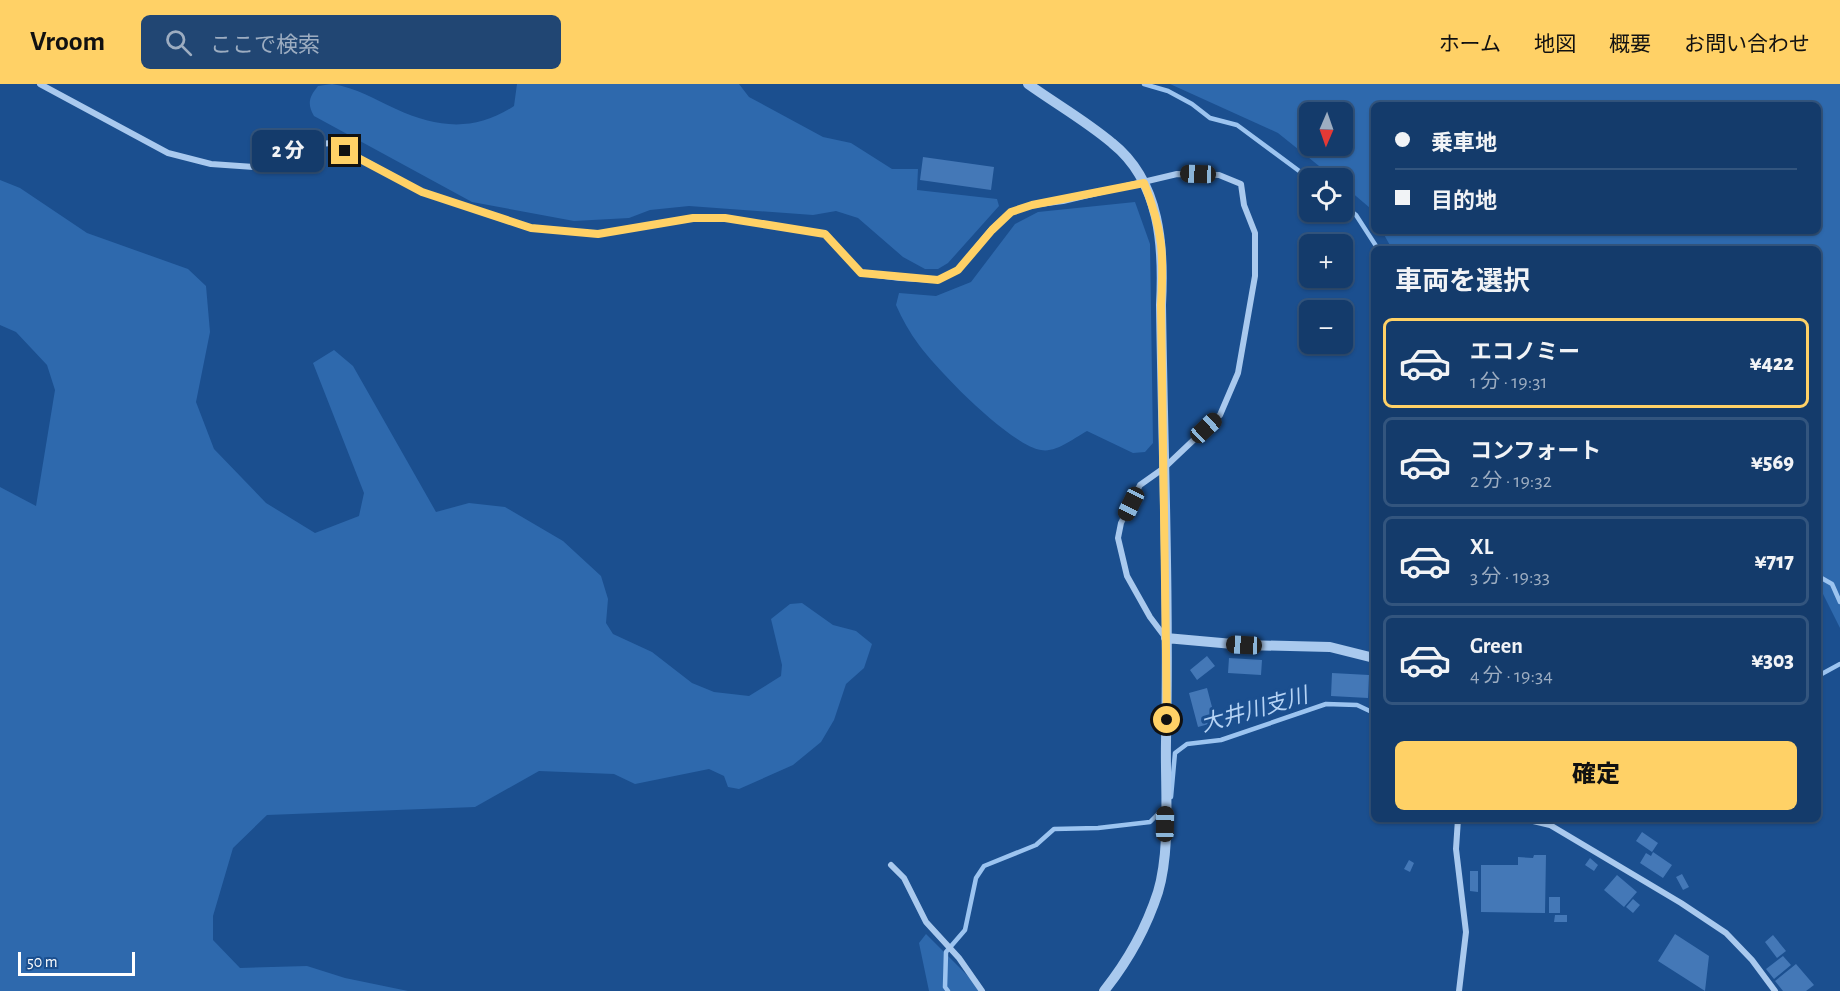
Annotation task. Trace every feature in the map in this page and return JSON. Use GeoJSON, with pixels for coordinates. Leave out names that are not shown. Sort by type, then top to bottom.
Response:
{"type":"FeatureCollection","features":[{"type":"Feature","properties":{"kind":"street"},"geometry":{"type":"LineString","coordinates":[[40,84],[168,153],[211,164],[254,166],[310,145],[331,143],[422,192],[531,228],[598,234],[693,218],[725,218],[825,234],[861,273],[900,278],[938,280],[958,270],[992,230],[1011,212],[1032,205],[1178,174],[1219,175],[1242,184],[1244,205],[1255,233],[1255,276],[1245,344],[1238,373],[1221,415],[1164,468],[1140,485],[1121,523],[1118,538],[1127,576],[1149,617],[1166,638],[1223,644],[1330,647],[1371,657]]}},
{"type":"Feature","properties":{"kind":"street"},"geometry":{"type":"LineString","coordinates":[[1028,84],[1114,144],[1133,165],[1144,183],[1158,219],[1163,256],[1161,305],[1167,720],[1164,845],[1159,890],[1145,926],[1126,962],[1104,991]]}},
{"type":"Feature","properties":{"kind":"street"},"geometry":{"type":"LineString","coordinates":[[1458,822],[1456,849],[1466,932],[1459,991]]}},
{"type":"Feature","properties":{"kind":"street"},"geometry":{"type":"LineString","coordinates":[[1538,822],[1550,825],[1681,903],[1726,933],[1752,960],[1775,991]]}},
{"type":"Feature","properties":{"kind":"street"},"geometry":{"type":"LineString","coordinates":[[891,865],[904,878],[926,922],[959,958],[982,991]]}},
{"type":"Feature","properties":{"kind":"shaded area"},"geometry":{"type":"Polygon","coordinates":[[[332,84],[357,91],[426,120],[456,124],[485,120],[514,106],[517,84],[739,84],[749,97],[823,137],[851,143],[892,169],[918,169],[917,190],[997,199],[999,206],[948,263],[938,269],[925,269],[903,257],[858,218],[836,211],[813,215],[689,206],[650,210],[629,218],[574,221],[472,202],[314,116],[310,108],[313,94],[318,86],[332,84]]]}},
{"type":"Feature","properties":{"kind":"shaded area"},"geometry":{"type":"Polygon","coordinates":[[[1170,84],[1840,84],[1840,628],[1821,590],[1821,246],[1390,246],[1384,234],[1821,234],[1821,102],[1371,102],[1371,210],[1353,194],[1353,168],[1322,168],[1307,156],[1353,156],[1353,102],[1299,102],[1299,150],[1278,133],[1170,84]]]}},
{"type":"Feature","properties":{"kind":"shaded area"},"geometry":{"type":"Polygon","coordinates":[[[0,180],[20,188],[87,233],[188,269],[206,286],[210,332],[196,402],[214,449],[266,503],[315,533],[359,516],[364,493],[313,363],[334,350],[353,366],[436,512],[469,503],[505,507],[563,541],[601,576],[608,599],[606,623],[613,634],[652,652],[692,683],[714,692],[749,696],[781,676],[782,665],[771,619],[790,604],[802,603],[833,625],[856,631],[872,644],[864,668],[846,684],[834,720],[821,742],[793,765],[739,789],[728,787],[724,776],[709,769],[635,784],[614,774],[539,771],[475,807],[267,815],[233,848],[213,916],[213,940],[240,968],[307,966],[345,978],[408,991],[0,991],[0,487],[36,506],[55,390],[47,365],[16,332],[0,325],[0,180]]]}},
{"type":"Feature","properties":{"kind":"shaded area"},"geometry":{"type":"Polygon","coordinates":[[[1135,202],[1150,244],[1153,443],[1145,452],[1133,453],[1087,431],[1053,449],[1041,450],[1028,445],[994,421],[928,357],[912,336],[898,310],[896,305],[899,293],[936,296],[971,282],[1015,224],[1038,212],[1135,202]]]}},
{"type":"Feature","properties":{"kind":"shaded area"},"geometry":{"type":"Polygon","coordinates":[[[926,934],[979,987],[980,991],[929,991],[919,943],[926,934]]]}},
{"type":"Feature","properties":{"kind":"building"},"geometry":{"type":"Polygon","coordinates":[[[923,157],[994,167],[991,190],[920,180],[923,157]]]}},
{"type":"Feature","properties":{"kind":"building"},"geometry":{"type":"Polygon","coordinates":[[[1207,656],[1215,666],[1197,680],[1190,670],[1207,656]]]}},
{"type":"Feature","properties":{"kind":"building"},"geometry":{"type":"Polygon","coordinates":[[[1229,658],[1262,660],[1261,675],[1228,673],[1229,658]]]}},
{"type":"Feature","properties":{"kind":"building"},"geometry":{"type":"Polygon","coordinates":[[[1332,673],[1369,675],[1368,698],[1331,696],[1332,673]]]}},
{"type":"Feature","properties":{"kind":"building"},"geometry":{"type":"Polygon","coordinates":[[[1207,688],[1216,722],[1198,727],[1189,693],[1207,688]]]}},
{"type":"Feature","properties":{"kind":"building"},"geometry":{"type":"Polygon","coordinates":[[[1642,832],[1658,843],[1652,852],[1636,841],[1642,832]]]}},
{"type":"Feature","properties":{"kind":"building"},"geometry":{"type":"Polygon","coordinates":[[[1653,852],[1672,865],[1663,878],[1640,863],[1646,853],[1651,856],[1653,852]]]}},
{"type":"Feature","properties":{"kind":"building"},"geometry":{"type":"Polygon","coordinates":[[[1534,855],[1546,855],[1545,913],[1481,912],[1481,865],[1518,865],[1518,857],[1533,858],[1534,855]]]}},
{"type":"Feature","properties":{"kind":"building"},"geometry":{"type":"Polygon","coordinates":[[[1590,858],[1598,865],[1594,871],[1585,865],[1590,858]]]}},
{"type":"Feature","properties":{"kind":"building"},"geometry":{"type":"Polygon","coordinates":[[[1409,860],[1414,863],[1410,872],[1404,869],[1409,860]]]}},
{"type":"Feature","properties":{"kind":"building"},"geometry":{"type":"Polygon","coordinates":[[[1470,871],[1478,871],[1478,892],[1470,891],[1470,871]]]}},
{"type":"Feature","properties":{"kind":"building"},"geometry":{"type":"Polygon","coordinates":[[[1682,874],[1689,887],[1683,890],[1676,877],[1682,874]]]}},
{"type":"Feature","properties":{"kind":"building"},"geometry":{"type":"Polygon","coordinates":[[[1617,875],[1637,892],[1624,907],[1604,890],[1617,875]]]}},
{"type":"Feature","properties":{"kind":"building"},"geometry":{"type":"Polygon","coordinates":[[[1549,897],[1560,897],[1560,913],[1549,913],[1549,897]]]}},
{"type":"Feature","properties":{"kind":"building"},"geometry":{"type":"Polygon","coordinates":[[[1633,899],[1640,905],[1633,913],[1626,907],[1633,899]]]}},
{"type":"Feature","properties":{"kind":"building"},"geometry":{"type":"Polygon","coordinates":[[[1555,915],[1567,915],[1567,922],[1554,922],[1555,915]]]}},
{"type":"Feature","properties":{"kind":"building"},"geometry":{"type":"Polygon","coordinates":[[[1675,934],[1709,956],[1705,991],[1658,961],[1675,934]]]}},
{"type":"Feature","properties":{"kind":"building"},"geometry":{"type":"Polygon","coordinates":[[[1773,935],[1786,951],[1777,958],[1765,942],[1773,935]]]}},
{"type":"Feature","properties":{"kind":"building"},"geometry":{"type":"Polygon","coordinates":[[[1783,956],[1791,965],[1774,979],[1766,969],[1783,956]]]}},
{"type":"Feature","properties":{"kind":"building"},"geometry":{"type":"Polygon","coordinates":[[[1796,964],[1814,985],[1806,991],[1783,991],[1775,981],[1796,964]]]}},
{"type":"Feature","properties":{"kind":"waterway"},"geometry":{"type":"LineString","coordinates":[[1144,84],[1168,91],[1192,104],[1210,118],[1237,125],[1299,171]]}},
{"type":"Feature","properties":{"kind":"waterway"},"geometry":{"type":"LineString","coordinates":[[1353,213],[1376,246]]}},
{"type":"Feature","properties":{"kind":"waterway"},"geometry":{"type":"LineString","coordinates":[[1821,578],[1832,584],[1840,602]]}},
{"type":"Feature","properties":{"kind":"waterway","name":"大井川支川"},"geometry":{"type":"LineString","coordinates":[[1821,674],[1840,664]]}},
{"type":"Feature","properties":{"kind":"waterway","name":"大井川支川"},"geometry":{"type":"LineString","coordinates":[[1171,797],[1175,753],[1187,744],[1221,740],[1326,704],[1357,705],[1371,712]]}},
{"type":"Feature","properties":{"kind":"waterway","name":"大井川支川"},"geometry":{"type":"LineString","coordinates":[[948,991],[945,987],[946,952],[965,930],[976,878],[984,866],[1036,845],[1054,829],[1098,828],[1150,822],[1164,808]]}},
{"type":"Feature","properties":{"kind":"route"},"geometry":{"type":"LineString","coordinates":[[345,151],[422,192],[446,202],[531,228],[598,234],[693,218],[725,218],[825,234],[861,273],[938,280],[958,270],[992,230],[1011,212],[1032,205],[1063,201],[1144,183],[1158,219],[1163,256],[1161,305],[1167,720]]}}]}
